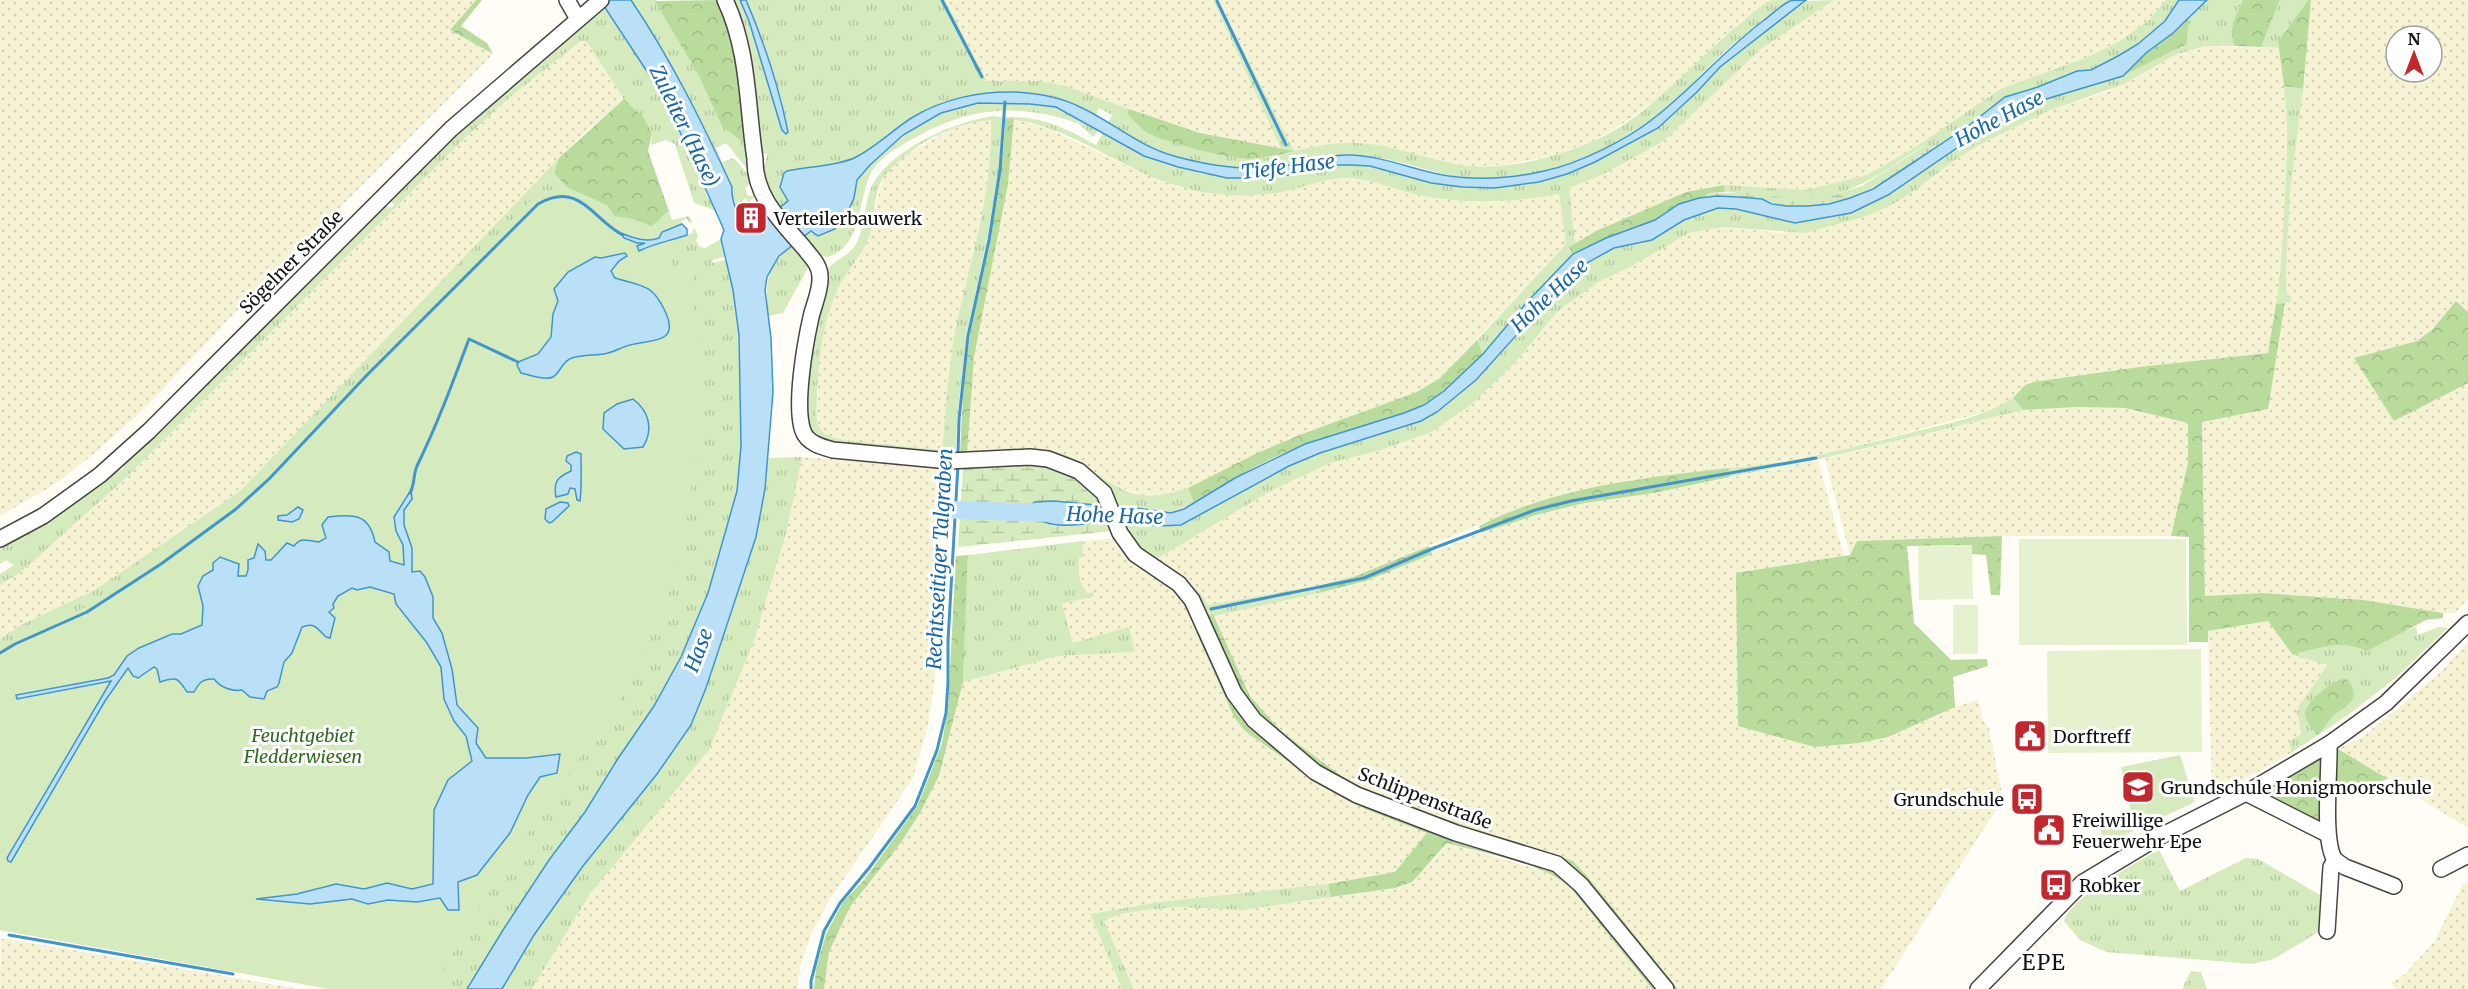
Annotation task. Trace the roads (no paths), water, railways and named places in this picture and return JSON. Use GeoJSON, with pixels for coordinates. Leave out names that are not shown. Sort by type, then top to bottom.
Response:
{"type":"FeatureCollection","features":[{"type":"Feature","properties":{"kind":"street"},"geometry":{"type":"LineString","coordinates":[[567,0],[579,19]]}},
{"type":"Feature","properties":{"kind":"street","name":"Schlippenstraße"},"geometry":{"type":"LineString","coordinates":[[725,0],[738,32],[743,58],[755,174],[764,199],[819,266],[820,275],[803,350],[800,417],[806,433],[815,444],[833,450],[949,461],[1030,457],[1066,465],[1079,471],[1098,485],[1111,506],[1127,545],[1135,554],[1186,592],[1199,612],[1234,693],[1244,709],[1298,758],[1336,784],[1380,806],[1456,833],[1557,864],[1581,885],[1666,989]]}},
{"type":"Feature","properties":{"kind":"street","name":"Sögelner Straße"},"geometry":{"type":"LineString","coordinates":[[0,539],[43,516],[100,475],[149,430],[451,129],[596,4]]}},
{"type":"Feature","properties":{"kind":"street"},"geometry":{"type":"LineString","coordinates":[[1978,989],[2082,883],[2155,839],[2246,793],[2329,744],[2386,703],[2468,623]]}},
{"type":"Feature","properties":{"kind":"street"},"geometry":{"type":"LineString","coordinates":[[2329,744],[2327,834],[2330,852],[2335,860],[2345,867],[2394,886]]}},
{"type":"Feature","properties":{"kind":"street"},"geometry":{"type":"LineString","coordinates":[[2246,793],[2327,834]]}},
{"type":"Feature","properties":{"kind":"street"},"geometry":{"type":"LineString","coordinates":[[2441,869],[2468,855]]}},
{"type":"Feature","properties":{"kind":"street"},"geometry":{"type":"LineString","coordinates":[[2327,931],[2331,867],[2335,860]]}},
{"type":"Feature","properties":{"kind":"water"},"geometry":{"type":"Polygon","coordinates":[[[600,0],[631,0],[685,91],[732,187],[734,203],[739,215],[750,226],[761,222],[788,201],[780,187],[784,173],[787,171],[851,159],[865,152],[913,117],[937,105],[962,97],[1002,92],[1048,96],[1064,101],[1092,113],[1161,152],[1215,165],[1271,168],[1326,157],[1351,155],[1464,178],[1518,176],[1544,171],[1587,157],[1643,126],[1682,94],[1735,44],[1780,8],[1790,1],[1806,0],[1720,67],[1658,128],[1595,162],[1567,174],[1539,182],[1495,188],[1462,187],[1431,183],[1370,166],[1351,165],[1334,165],[1288,175],[1227,178],[1178,167],[1144,156],[1056,107],[1030,104],[978,103],[941,113],[903,135],[857,180],[854,198],[849,209],[838,219],[835,229],[818,236],[811,231],[779,256],[767,277],[765,290],[771,338],[773,392],[765,489],[756,537],[706,688],[691,725],[657,774],[583,866],[534,935],[502,989],[467,989],[549,860],[585,812],[654,706],[681,657],[708,593],[737,491],[741,446],[739,335],[733,290],[721,239],[724,230],[676,123],[648,73],[600,0]]]}},
{"type":"Feature","properties":{"kind":"water"},"geometry":{"type":"Polygon","coordinates":[[[740,0],[746,0],[765,48],[776,82],[788,132],[786,134],[782,130],[749,21],[740,0]]]}},
{"type":"Feature","properties":{"kind":"water"},"geometry":{"type":"Polygon","coordinates":[[[2179,0],[2207,0],[2123,76],[2033,103],[2026,111],[2016,112],[2009,120],[1966,142],[1888,195],[1851,213],[1795,223],[1736,209],[1718,208],[1684,220],[1652,240],[1614,248],[1576,269],[1476,380],[1437,412],[1421,421],[1320,453],[1289,466],[1181,525],[1158,526],[1126,522],[1120,519],[1062,525],[1050,524],[1031,514],[1032,504],[1035,502],[1054,501],[1096,505],[1107,510],[1129,507],[1171,513],[1184,509],[1235,478],[1305,444],[1424,405],[1444,391],[1483,354],[1526,303],[1573,254],[1606,238],[1655,220],[1679,204],[1699,198],[1739,197],[1762,199],[1772,204],[1787,206],[1808,206],[1829,204],[1873,189],[1968,126],[2005,97],[2038,87],[2077,71],[2091,70],[2138,44],[2165,21],[2179,0]]]}},
{"type":"Feature","properties":{"kind":"water"},"geometry":{"type":"Polygon","coordinates":[[[682,224],[687,229],[687,235],[639,251],[637,246],[645,243],[637,243],[624,238],[621,233],[650,240],[659,238],[662,232],[682,224]]]}},
{"type":"Feature","properties":{"kind":"water"},"geometry":{"type":"Polygon","coordinates":[[[625,253],[627,256],[619,261],[611,271],[615,278],[645,287],[655,295],[669,322],[666,335],[654,341],[630,345],[608,353],[572,358],[556,375],[550,378],[521,373],[518,362],[538,354],[551,337],[553,314],[558,301],[554,289],[568,272],[595,257],[625,253]]]}},
{"type":"Feature","properties":{"kind":"water"},"geometry":{"type":"Polygon","coordinates":[[[633,399],[646,415],[648,434],[643,447],[624,449],[603,429],[604,413],[617,404],[633,399]]]}},
{"type":"Feature","properties":{"kind":"water"},"geometry":{"type":"Polygon","coordinates":[[[576,452],[581,454],[580,501],[577,500],[575,489],[570,488],[568,494],[556,497],[556,483],[563,475],[571,471],[571,465],[566,461],[567,456],[576,452]]]}},
{"type":"Feature","properties":{"kind":"water"},"geometry":{"type":"Polygon","coordinates":[[[411,490],[412,499],[404,510],[404,525],[412,548],[412,572],[420,571],[433,597],[433,618],[442,633],[452,669],[457,705],[478,728],[476,743],[486,758],[526,758],[560,754],[557,773],[540,777],[528,795],[510,833],[477,875],[458,882],[459,910],[448,910],[440,898],[417,902],[388,900],[368,904],[352,899],[310,904],[256,899],[297,894],[336,884],[364,889],[387,883],[412,889],[433,884],[434,810],[448,780],[472,761],[466,736],[454,721],[444,699],[441,667],[427,643],[396,604],[394,594],[370,587],[357,590],[352,588],[338,596],[333,604],[334,608],[329,612],[335,618],[330,638],[313,626],[302,627],[292,653],[284,662],[277,687],[267,691],[264,699],[250,697],[242,690],[227,688],[214,679],[204,680],[194,692],[187,692],[176,679],[160,682],[157,669],[154,667],[138,678],[133,676],[128,668],[105,701],[11,862],[8,861],[7,858],[111,681],[17,699],[16,695],[108,678],[114,675],[127,656],[139,648],[172,634],[181,634],[202,625],[203,606],[198,586],[203,576],[213,570],[213,563],[220,557],[239,564],[238,576],[246,576],[248,560],[254,558],[258,544],[265,551],[266,560],[271,560],[287,543],[294,546],[302,540],[319,542],[326,538],[322,525],[328,517],[352,516],[364,521],[369,525],[375,542],[389,552],[390,561],[404,565],[403,545],[396,531],[394,517],[411,490]]]}},
{"type":"Feature","properties":{"kind":"water"},"geometry":{"type":"Polygon","coordinates":[[[560,502],[568,503],[569,506],[549,523],[545,519],[546,509],[560,502]]]}},
{"type":"Feature","properties":{"kind":"water"},"geometry":{"type":"Polygon","coordinates":[[[298,507],[303,510],[299,519],[292,522],[278,520],[278,516],[287,515],[298,507]]]}},
{"type":"Feature","properties":{"kind":"waterway"},"geometry":{"type":"LineString","coordinates":[[942,0],[982,77]]}},
{"type":"Feature","properties":{"kind":"waterway","name":"Tiefe Hase"},"geometry":{"type":"LineString","coordinates":[[1217,1],[1286,145]]}},
{"type":"Feature","properties":{"kind":"waterway","name":"Rechtsseitiger Talgraben"},"geometry":{"type":"LineString","coordinates":[[958,454],[959,419],[968,336],[989,240],[1000,170],[1005,102]]}},
{"type":"Feature","properties":{"kind":"waterway"},"geometry":{"type":"LineString","coordinates":[[0,653],[87,612],[161,564],[236,509],[269,479],[367,375],[538,204],[552,198],[575,199],[623,235]]}},
{"type":"Feature","properties":{"kind":"waterway"},"geometry":{"type":"LineString","coordinates":[[410,493],[417,466],[469,339],[518,362]]}},
{"type":"Feature","properties":{"kind":"waterway"},"geometry":{"type":"LineString","coordinates":[[1211,609],[1364,578],[1434,548],[1535,510],[1571,501],[1816,458]]}},
{"type":"Feature","properties":{"kind":"waterway","name":"Rechtsseitiger Talgraben"},"geometry":{"type":"LineString","coordinates":[[811,989],[824,931],[840,903],[915,806],[937,750],[946,713],[958,464]]}},
{"type":"Feature","properties":{"kind":"waterway","name":"Hohe Hase"},"geometry":{"type":"LineString","coordinates":[[956,510],[1053,513]]}},
{"type":"Feature","properties":{"kind":"waterway"},"geometry":{"type":"LineString","coordinates":[[9,935],[233,974]]}},
{"type":"Feature","properties":{"kind":"place","name":"Verteilerbauwerk"},"geometry":{"type":"Point","coordinates":[751,218]}},
{"type":"Feature","properties":{"kind":"place","name":"Dorftreff"},"geometry":{"type":"Point","coordinates":[2030,736]}},
{"type":"Feature","properties":{"kind":"place","name":"Grundschule Honigmoorschule"},"geometry":{"type":"Point","coordinates":[2138,787]}},
{"type":"Feature","properties":{"kind":"place","name":"Grundschule"},"geometry":{"type":"Point","coordinates":[2027,799]}},
{"type":"Feature","properties":{"kind":"place","name":"Freiwillige Feuerwehr Epe"},"geometry":{"type":"Point","coordinates":[2049,830]}},
{"type":"Feature","properties":{"kind":"place","name":"Robker"},"geometry":{"type":"Point","coordinates":[2056,885]}},
{"type":"Feature","properties":{"kind":"district","name":"EPE"},"geometry":{"type":"Point","coordinates":[2044,962]}},
{"type":"Feature","properties":{"kind":"water label","name":"Zuleiter (Hase)"},"geometry":{"type":"Point","coordinates":[685,126]}},
{"type":"Feature","properties":{"kind":"water label","name":"Hase"},"geometry":{"type":"Point","coordinates":[698,650]}},
{"type":"Feature","properties":{"kind":"park label","name":"Feuchtgebiet Fledderwiesen"},"geometry":{"type":"Point","coordinates":[303,745]}}]}
